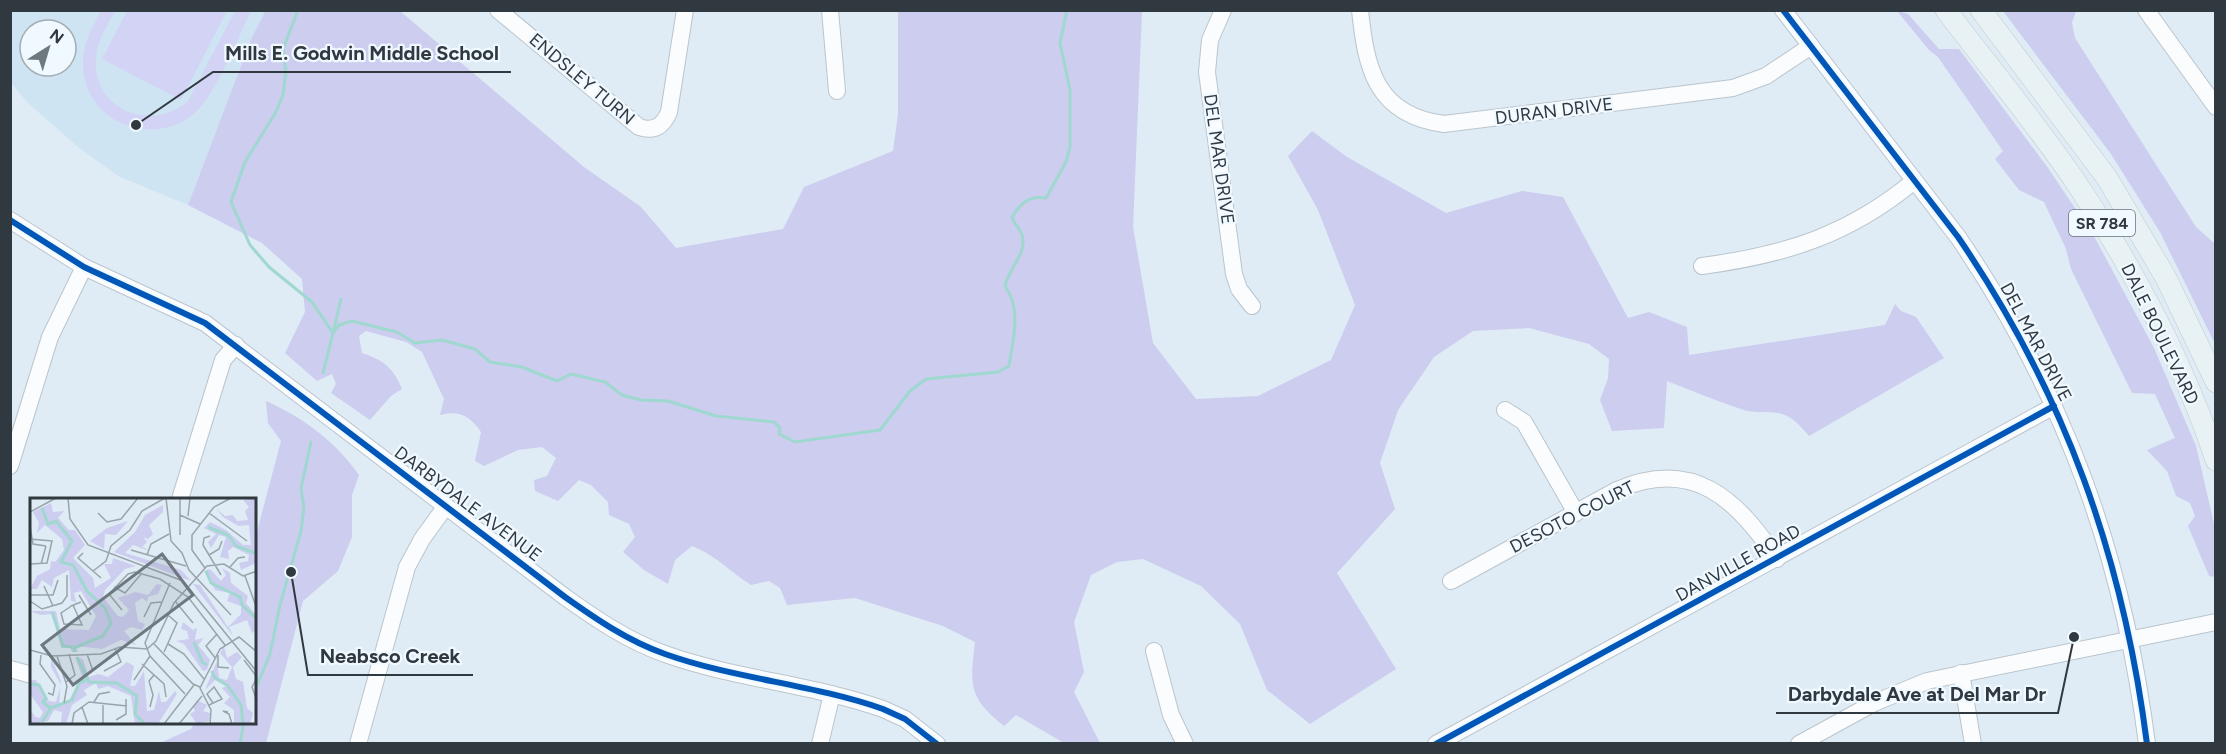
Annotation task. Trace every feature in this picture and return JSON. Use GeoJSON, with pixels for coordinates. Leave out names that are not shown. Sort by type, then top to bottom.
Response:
{"type":"FeatureCollection","features":[{"type":"Feature","properties":{"kind":"main road","name":"DALE BOULEVARD"},"geometry":{"type":"LineString","coordinates":[[1946,10],[2038,130],[2107,230],[2167,342],[2216,460]]}},
{"type":"Feature","properties":{"kind":"main road","name":"DALE BOULEVARD"},"geometry":{"type":"LineString","coordinates":[[1981,10],[2107,178],[2166,278],[2216,382]]}},
{"type":"Feature","properties":{"kind":"street","name":"ENDSLEY TURN"},"geometry":{"type":"LineString","coordinates":[[498,10],[639,127],[649,129],[663,123],[669,112],[685,10]]}},
{"type":"Feature","properties":{"kind":"street"},"geometry":{"type":"LineString","coordinates":[[830,10],[837,92]]}},
{"type":"Feature","properties":{"kind":"street","name":"DEL MAR DRIVE"},"geometry":{"type":"LineString","coordinates":[[1223,10],[1210,40],[1207,72],[1234,274],[1239,289],[1252,306]]}},
{"type":"Feature","properties":{"kind":"street","name":"DURAN DRIVE"},"geometry":{"type":"LineString","coordinates":[[1359,10],[1368,67],[1383,93],[1409,114],[1444,124],[1733,88],[1766,75],[1811,46]]}},
{"type":"Feature","properties":{"kind":"street","name":"DEL MAR DRIVE"},"geometry":{"type":"LineString","coordinates":[[1783,10],[1983,275],[2029,356],[2054,406],[2094,506],[2132,639],[2147,744]]}},
{"type":"Feature","properties":{"kind":"street"},"geometry":{"type":"LineString","coordinates":[[2146,10],[2216,106]]}},
{"type":"Feature","properties":{"kind":"street"},"geometry":{"type":"LineString","coordinates":[[1702,267],[1772,255],[1824,238],[1871,213],[1914,181]]}},
{"type":"Feature","properties":{"kind":"street","name":"DARBYDALE AVENUE"},"geometry":{"type":"LineString","coordinates":[[10,220],[84,267],[188,313],[236,345],[593,617],[635,641],[698,664],[863,702],[905,719],[937,744]]}},
{"type":"Feature","properties":{"kind":"street"},"geometry":{"type":"LineString","coordinates":[[10,466],[50,337],[84,267]]}},
{"type":"Feature","properties":{"kind":"street"},"geometry":{"type":"LineString","coordinates":[[180,498],[223,360],[236,345]]}},
{"type":"Feature","properties":{"kind":"street","name":"DANVILLE ROAD"},"geometry":{"type":"LineString","coordinates":[[1436,744],[2054,406]]}},
{"type":"Feature","properties":{"kind":"street"},"geometry":{"type":"LineString","coordinates":[[1505,410],[1524,422],[1575,513]]}},
{"type":"Feature","properties":{"kind":"street","name":"DESOTO COURT"},"geometry":{"type":"LineString","coordinates":[[1451,581],[1630,484],[1661,479],[1682,481],[1712,490],[1741,510],[1753,523],[1777,559]]}},
{"type":"Feature","properties":{"kind":"street"},"geometry":{"type":"LineString","coordinates":[[358,744],[407,567],[422,539],[446,506]]}},
{"type":"Feature","properties":{"kind":"street"},"geometry":{"type":"LineString","coordinates":[[1800,744],[1900,691],[1961,673],[2216,622]]}},
{"type":"Feature","properties":{"kind":"street"},"geometry":{"type":"LineString","coordinates":[[1154,651],[1171,715],[1185,744]]}},
{"type":"Feature","properties":{"kind":"street"},"geometry":{"type":"LineString","coordinates":[[10,669],[30,674]]}},
{"type":"Feature","properties":{"kind":"street"},"geometry":{"type":"LineString","coordinates":[[1961,673],[1973,744]]}},
{"type":"Feature","properties":{"kind":"street"},"geometry":{"type":"LineString","coordinates":[[820,744],[831,694]]}},
{"type":"Feature","properties":{"kind":"shaded area"},"geometry":{"type":"Polygon","coordinates":[[[266,10],[400,11],[584,167],[641,207],[676,248],[783,229],[804,187],[893,151],[898,114],[898,11],[1142,11],[1133,227],[1153,343],[1196,399],[1258,396],[1331,360],[1355,305],[1318,210],[1288,156],[1312,131],[1347,157],[1446,213],[1522,191],[1563,197],[1628,318],[1649,312],[1687,327],[1689,355],[1885,325],[1895,304],[1901,311],[1916,317],[1944,358],[1809,436],[1799,425],[1782,414],[1738,408],[1667,381],[1664,428],[1612,431],[1600,400],[1608,378],[1609,359],[1589,344],[1529,328],[1473,331],[1434,357],[1398,410],[1380,463],[1395,509],[1337,573],[1396,669],[1310,724],[1267,690],[1240,624],[1201,586],[1143,559],[1117,562],[1091,575],[1074,622],[1084,672],[1074,692],[1100,743],[1064,743],[1016,715],[1004,726],[992,716],[974,690],[972,670],[975,642],[943,626],[855,598],[787,605],[780,588],[769,581],[751,585],[716,559],[692,546],[675,560],[668,584],[644,570],[623,552],[635,537],[629,524],[609,515],[608,502],[591,485],[579,480],[558,501],[535,491],[534,480],[547,476],[556,458],[542,447],[518,450],[484,466],[475,461],[481,432],[464,416],[453,413],[440,415],[444,399],[422,352],[406,342],[366,331],[359,336],[362,353],[386,365],[395,375],[402,389],[391,396],[370,420],[331,393],[336,384],[332,374],[317,381],[285,353],[305,312],[302,279],[262,243],[188,205],[252,37],[266,10]]]}},
{"type":"Feature","properties":{"kind":"shaded area"},"geometry":{"type":"Polygon","coordinates":[[[10,11],[266,11],[252,37],[188,205],[118,176],[78,147],[28,103],[11,83],[10,11]]]}},
{"type":"Feature","properties":{"kind":"shaded area"},"geometry":{"type":"Polygon","coordinates":[[[101,11],[115,11],[98,46],[96,58],[97,76],[103,91],[114,103],[127,111],[142,115],[157,115],[173,110],[188,101],[235,11],[251,11],[216,83],[199,109],[190,117],[172,126],[154,129],[136,128],[119,122],[104,112],[93,98],[85,81],[83,54],[89,35],[101,11]]]}},
{"type":"Feature","properties":{"kind":"shaded area"},"geometry":{"type":"Polygon","coordinates":[[[127,11],[227,11],[181,100],[102,59],[127,11]]]}},
{"type":"Feature","properties":{"kind":"shaded area"},"geometry":{"type":"Polygon","coordinates":[[[1897,11],[1908,14],[1939,49],[1959,49],[2048,168],[2095,238],[2154,348],[2196,446],[2215,528],[2215,577],[2209,576],[2188,526],[2195,516],[2190,503],[2176,496],[2167,471],[2147,450],[2175,438],[2155,394],[2132,393],[2071,269],[2066,249],[2044,202],[2019,190],[1995,159],[2003,151],[1938,57],[1929,50],[1897,11]]]}},
{"type":"Feature","properties":{"kind":"shaded area"},"geometry":{"type":"Polygon","coordinates":[[[2003,11],[2076,11],[2072,23],[2075,38],[2196,227],[2215,244],[2215,344],[2160,232],[2111,154],[2003,11]]]}},
{"type":"Feature","properties":{"kind":"shaded area"},"geometry":{"type":"Polygon","coordinates":[[[266,401],[293,415],[318,432],[340,451],[359,475],[352,495],[352,537],[338,571],[303,601],[266,743],[160,743],[191,729],[194,724],[256,724],[256,535],[281,441],[268,423],[266,401]]]}},
{"type":"Feature","properties":{"kind":"waterway"},"geometry":{"type":"LineString","coordinates":[[298,10],[283,49],[286,72],[283,95],[276,112],[245,162],[231,202],[250,245],[269,267],[312,302],[333,333],[341,299]]}},
{"type":"Feature","properties":{"kind":"waterway"},"geometry":{"type":"LineString","coordinates":[[323,373],[333,333],[339,325],[352,321],[397,332],[415,343],[442,340],[475,349],[490,362],[522,367],[557,381],[571,374],[605,382],[622,395],[641,400],[668,401],[716,416],[774,422],[780,428],[779,434],[795,442],[880,430],[910,391],[926,379],[998,372],[1009,366],[1015,315],[1005,286],[1020,254],[1023,241],[1012,217],[1026,201],[1040,197],[1046,198],[1066,162],[1070,147],[1070,90],[1060,43],[1067,10]]}},
{"type":"Feature","properties":{"kind":"waterway"},"geometry":{"type":"LineString","coordinates":[[256,688],[270,654],[280,605],[301,531],[304,508],[301,488],[311,442]]}},
{"type":"Feature","properties":{"kind":"waterway"},"geometry":{"type":"LineString","coordinates":[[240,744],[244,724]]}},
{"type":"Feature","properties":{"kind":"cycle path"},"geometry":{"type":"LineString","coordinates":[[1783,10],[1958,237],[1996,296],[2029,356],[2084,479],[2105,542],[2136,675],[2147,744]]}},
{"type":"Feature","properties":{"kind":"cycle path"},"geometry":{"type":"LineString","coordinates":[[10,220],[84,267],[205,323],[565,597],[625,636],[651,649],[692,663],[829,693],[883,709],[905,719],[937,744]]}},
{"type":"Feature","properties":{"kind":"cycle path"},"geometry":{"type":"LineString","coordinates":[[1436,744],[2054,406]]}},
{"type":"Feature","properties":{"kind":"place","name":"Mills E. Godwin Middle School"},"geometry":{"type":"Point","coordinates":[136,125]}},
{"type":"Feature","properties":{"kind":"place","name":"Neabsco Creek"},"geometry":{"type":"Point","coordinates":[291,572]}},
{"type":"Feature","properties":{"kind":"place","name":"Darbydale Ave at Del Mar Dr"},"geometry":{"type":"Point","coordinates":[2074,637]}}]}
